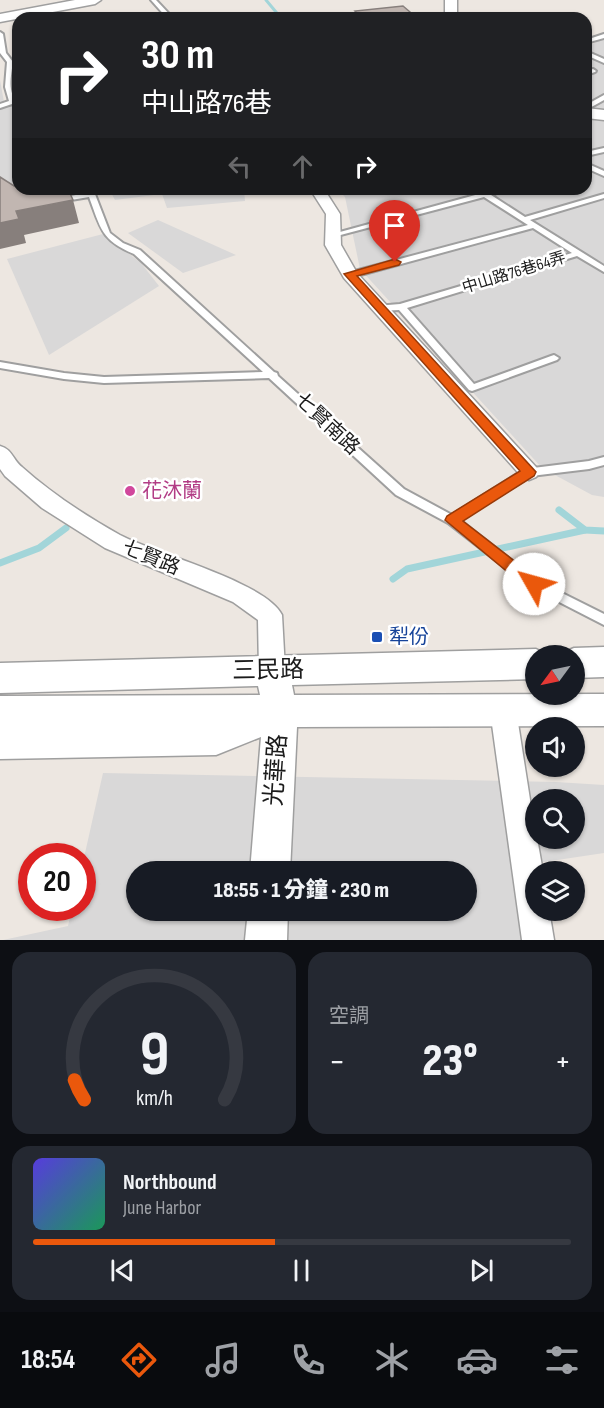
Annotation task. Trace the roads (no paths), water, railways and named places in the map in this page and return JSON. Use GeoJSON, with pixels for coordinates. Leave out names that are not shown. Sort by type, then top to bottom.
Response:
{"type":"FeatureCollection","features":[{"type":"Feature","properties":{"kind":"street"},"geometry":{"type":"LineString","coordinates":[[39,12],[95,0]]}},
{"type":"Feature","properties":{"kind":"street"},"geometry":{"type":"LineString","coordinates":[[321,195],[333,214],[333,245],[350,274],[529,472]]}},
{"type":"Feature","properties":{"kind":"street","name":"七賢路"},"geometry":{"type":"LineString","coordinates":[[0,453],[12,471],[50,502],[112,542],[241,595],[270,615],[272,670]]}},
{"type":"Feature","properties":{"kind":"street"},"geometry":{"type":"LineString","coordinates":[[585,663],[604,662]]}},
{"type":"Feature","properties":{"kind":"street","name":"三民路"},"geometry":{"type":"LineString","coordinates":[[0,678],[525,664]]}},
{"type":"Feature","properties":{"kind":"street","name":"光華路"},"geometry":{"type":"LineString","coordinates":[[271,861],[280,713],[272,670]]}},
{"type":"Feature","properties":{"kind":"street"},"geometry":{"type":"LineString","coordinates":[[503,710],[538,940]]}},
{"type":"Feature","properties":{"kind":"street","name":"三民路"},"geometry":{"type":"LineString","coordinates":[[0,712],[280,713],[604,710]]}},
{"type":"Feature","properties":{"kind":"street","name":"三民路"},"geometry":{"type":"LineString","coordinates":[[0,742],[216,738],[280,713]]}},
{"type":"Feature","properties":{"kind":"street"},"geometry":{"type":"LineString","coordinates":[[266,940],[267,921]]}},
{"type":"Feature","properties":{"kind":"lane"},"geometry":{"type":"LineString","coordinates":[[153,0],[164,12]]}},
{"type":"Feature","properties":{"kind":"lane"},"geometry":{"type":"LineString","coordinates":[[0,34],[3,53],[10,62],[8,95],[12,100]]}},
{"type":"Feature","properties":{"kind":"lane"},"geometry":{"type":"LineString","coordinates":[[46,201],[75,195]]}},
{"type":"Feature","properties":{"kind":"lane","name":"七賢南路"},"geometry":{"type":"LineString","coordinates":[[90,195],[107,234],[120,245],[136,252],[274,375],[400,492],[452,520],[534,584],[604,620]]}},
{"type":"Feature","properties":{"kind":"lane"},"geometry":{"type":"LineString","coordinates":[[333,235],[485,195]]}},
{"type":"Feature","properties":{"kind":"lane","name":"中山路76巷64弄"},"geometry":{"type":"LineString","coordinates":[[485,195],[577,255]]}},
{"type":"Feature","properties":{"kind":"lane"},"geometry":{"type":"LineString","coordinates":[[523,220],[604,196]]}},
{"type":"Feature","properties":{"kind":"lane"},"geometry":{"type":"LineString","coordinates":[[350,274],[533,226]]}},
{"type":"Feature","properties":{"kind":"lane"},"geometry":{"type":"LineString","coordinates":[[577,255],[600,268],[604,259]]}},
{"type":"Feature","properties":{"kind":"lane","name":"中山路76巷64弄"},"geometry":{"type":"LineString","coordinates":[[379,308],[401,307],[577,255]]}},
{"type":"Feature","properties":{"kind":"lane"},"geometry":{"type":"LineString","coordinates":[[401,307],[472,388],[554,358]]}},
{"type":"Feature","properties":{"kind":"lane"},"geometry":{"type":"LineString","coordinates":[[0,365],[104,380],[274,375]]}},
{"type":"Feature","properties":{"kind":"lane"},"geometry":{"type":"LineString","coordinates":[[452,520],[529,472],[590,465],[604,461]]}},
{"type":"Feature","properties":{"kind":"waterway"},"geometry":{"type":"LineString","coordinates":[[266,0],[276,12]]}},
{"type":"Feature","properties":{"kind":"waterway"},"geometry":{"type":"LineString","coordinates":[[559,510],[585,530]]}},
{"type":"Feature","properties":{"kind":"waterway"},"geometry":{"type":"LineString","coordinates":[[0,563],[39,548],[66,528]]}},
{"type":"Feature","properties":{"kind":"waterway"},"geometry":{"type":"LineString","coordinates":[[393,579],[407,569],[585,530]]}},
{"type":"Feature","properties":{"kind":"waterway"},"geometry":{"type":"LineString","coordinates":[[585,530],[604,531]]}},
{"type":"Feature","properties":{"kind":"place","name":"花沐蘭"},"geometry":{"type":"Point","coordinates":[130,491]}},
{"type":"Feature","properties":{"kind":"place","name":"犁份"},"geometry":{"type":"Point","coordinates":[377,637]}}]}
